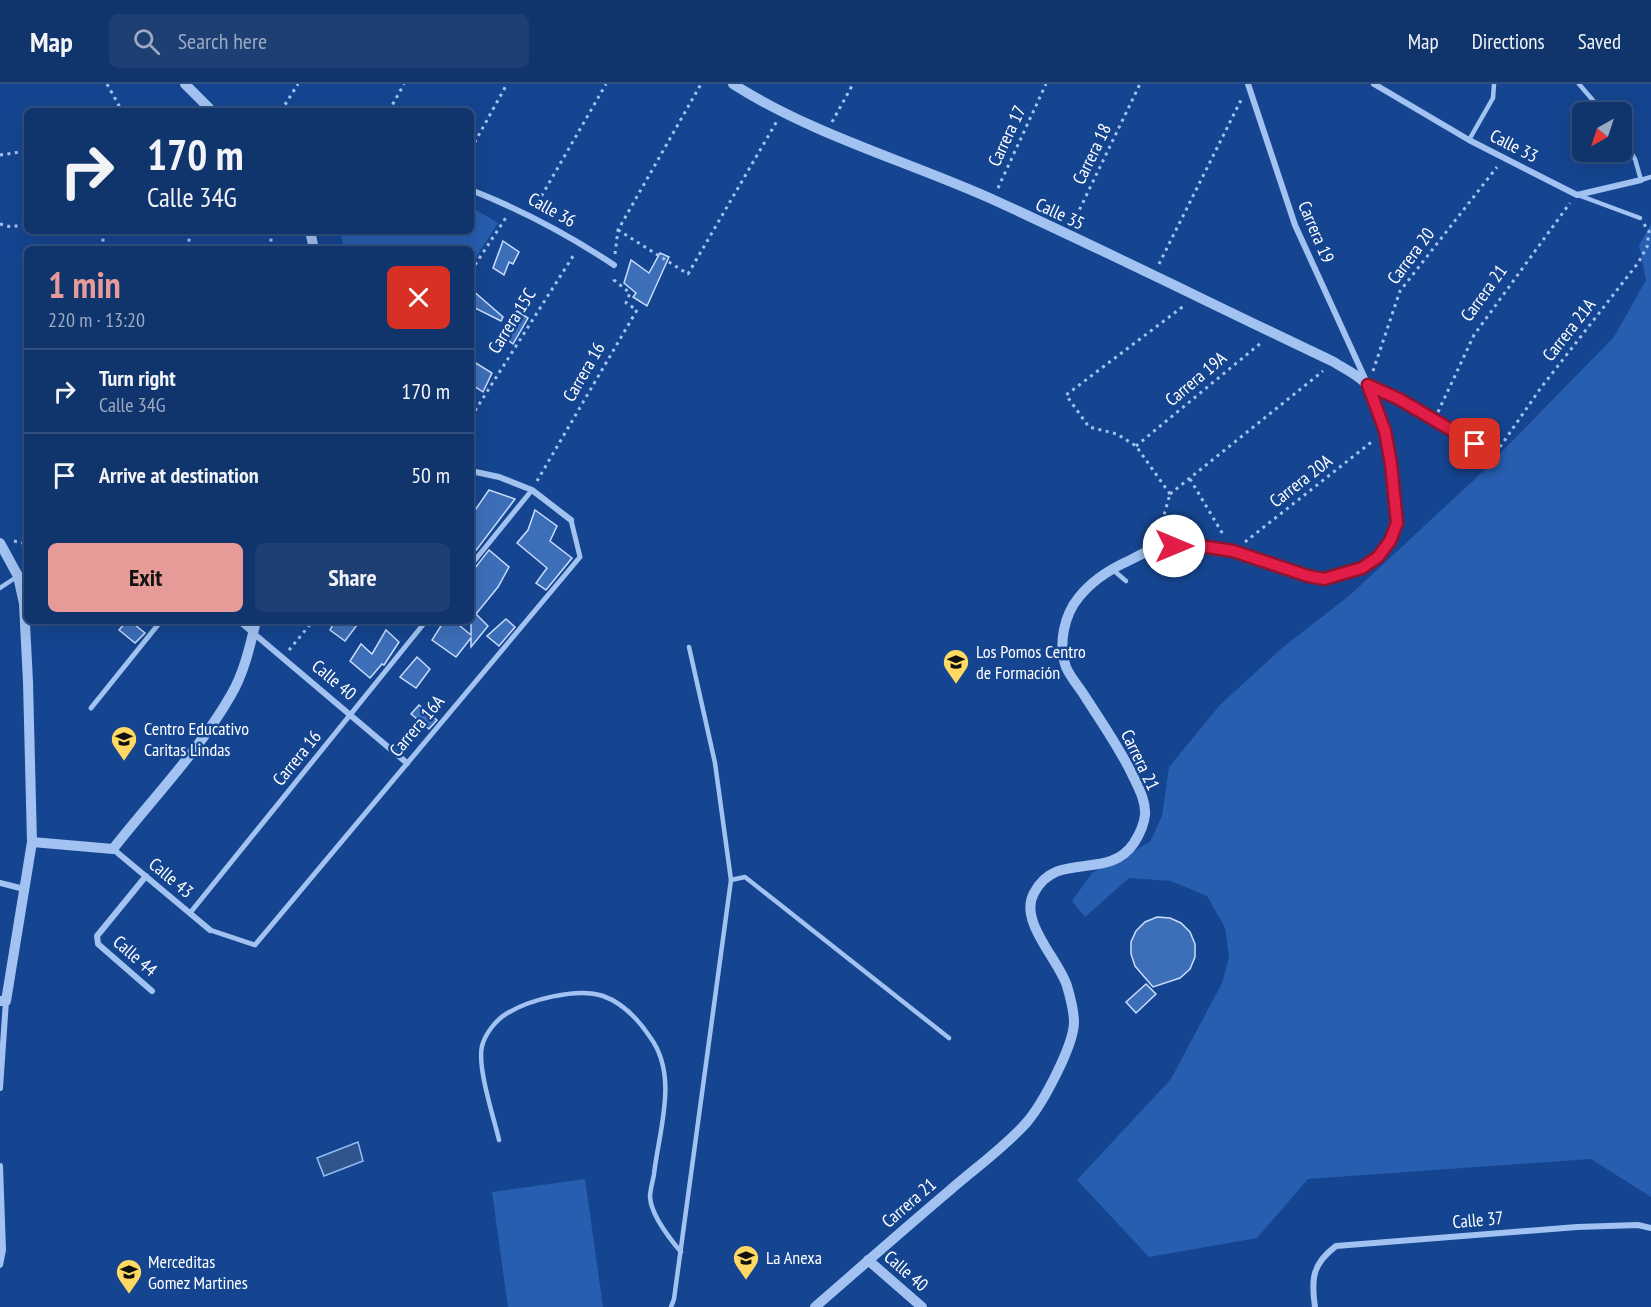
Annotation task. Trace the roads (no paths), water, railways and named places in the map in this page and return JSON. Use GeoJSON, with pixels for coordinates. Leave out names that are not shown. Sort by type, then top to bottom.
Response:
{"type":"FeatureCollection","features":[{"type":"Feature","properties":{"kind":"street"},"geometry":{"type":"LineString","coordinates":[[185,84],[209,108]]}},
{"type":"Feature","properties":{"kind":"street","name":"Calle 35"},"geometry":{"type":"LineString","coordinates":[[732,84],[782,112],[992,200],[1068,235],[1334,362],[1368,385]]}},
{"type":"Feature","properties":{"kind":"street","name":"Calle 33"},"geometry":{"type":"LineString","coordinates":[[1374,84],[1469,140],[1577,195]]}},
{"type":"Feature","properties":{"kind":"street","name":"Carrera 19"},"geometry":{"type":"LineString","coordinates":[[1248,85],[1295,225],[1368,385]]}},
{"type":"Feature","properties":{"kind":"street"},"geometry":{"type":"LineString","coordinates":[[1577,195],[1641,180]]}},
{"type":"Feature","properties":{"kind":"street","name":"Calle 36"},"geometry":{"type":"LineString","coordinates":[[474,191],[530,215],[614,266]]}},
{"type":"Feature","properties":{"kind":"street"},"geometry":{"type":"LineString","coordinates":[[1368,385],[1399,399],[1494,456]]}},
{"type":"Feature","properties":{"kind":"street","name":"Carrera 21"},"geometry":{"type":"LineString","coordinates":[[815,1307],[989,1157],[1027,1121],[1066,1054],[1074,1023],[1067,985],[1033,925],[1031,898],[1035,889],[1063,868],[1103,865],[1121,857],[1140,833],[1145,816],[1143,798],[1123,755],[1067,668],[1063,647],[1064,628],[1070,608],[1081,594],[1112,569],[1154,548],[1194,545],[1233,551],[1308,576],[1324,579],[1362,568],[1378,557],[1390,541],[1397,523],[1385,431],[1368,385]]}},
{"type":"Feature","properties":{"kind":"street"},"geometry":{"type":"LineString","coordinates":[[474,472],[499,477],[532,490],[571,520]]}},
{"type":"Feature","properties":{"kind":"street"},"geometry":{"type":"LineString","coordinates":[[474,562],[532,490]]}},
{"type":"Feature","properties":{"kind":"street","name":"Carrera 16A"},"geometry":{"type":"LineString","coordinates":[[210,930],[255,945],[580,557],[571,520]]}},
{"type":"Feature","properties":{"kind":"street"},"geometry":{"type":"LineString","coordinates":[[0,543],[18,576],[24,604]]}},
{"type":"Feature","properties":{"kind":"street"},"geometry":{"type":"LineString","coordinates":[[0,1088],[3,1001],[32,842],[25,624]]}},
{"type":"Feature","properties":{"kind":"street"},"geometry":{"type":"LineString","coordinates":[[91,708],[159,624]]}},
{"type":"Feature","properties":{"kind":"street","name":"Calle 40"},"geometry":{"type":"LineString","coordinates":[[242,624],[408,763]]}},
{"type":"Feature","properties":{"kind":"street"},"geometry":{"type":"LineString","coordinates":[[32,842],[113,849],[202,737],[232,694],[244,664],[255,624]]}},
{"type":"Feature","properties":{"kind":"street","name":"Carrera 16"},"geometry":{"type":"LineString","coordinates":[[190,913],[424,624]]}},
{"type":"Feature","properties":{"kind":"street","name":"Calle 43"},"geometry":{"type":"LineString","coordinates":[[113,849],[210,930]]}},
{"type":"Feature","properties":{"kind":"street","name":"Calle 44"},"geometry":{"type":"LineString","coordinates":[[146,876],[97,936],[98,944],[152,991]]}},
{"type":"Feature","properties":{"kind":"street"},"geometry":{"type":"LineString","coordinates":[[0,883],[24,889]]}},
{"type":"Feature","properties":{"kind":"street"},"geometry":{"type":"LineString","coordinates":[[0,1166],[3,1250],[0,1265]]}},
{"type":"Feature","properties":{"kind":"street","name":"Calle 37"},"geometry":{"type":"LineString","coordinates":[[1315,1307],[1312,1287],[1316,1266],[1325,1254],[1336,1246],[1577,1227],[1638,1225],[1651,1228]]}},
{"type":"Feature","properties":{"kind":"street","name":"Calle 40"},"geometry":{"type":"LineString","coordinates":[[868,1260],[922,1307]]}},
{"type":"Feature","properties":{"kind":"lane"},"geometry":{"type":"LineString","coordinates":[[1469,140],[1493,98],[1494,84]]}},
{"type":"Feature","properties":{"kind":"lane"},"geometry":{"type":"LineString","coordinates":[[1579,84],[1594,102]]}},
{"type":"Feature","properties":{"kind":"lane"},"geometry":{"type":"LineString","coordinates":[[1632,154],[1641,180],[1651,177]]}},
{"type":"Feature","properties":{"kind":"lane"},"geometry":{"type":"LineString","coordinates":[[1577,195],[1640,218]]}},
{"type":"Feature","properties":{"kind":"lane"},"geometry":{"type":"LineString","coordinates":[[1112,569],[1125,581]]}},
{"type":"Feature","properties":{"kind":"lane"},"geometry":{"type":"LineString","coordinates":[[0,588],[18,576]]}},
{"type":"Feature","properties":{"kind":"lane"},"geometry":{"type":"LineString","coordinates":[[671,1307],[681,1252],[731,880],[715,763],[689,647]]}},
{"type":"Feature","properties":{"kind":"lane"},"geometry":{"type":"LineString","coordinates":[[731,880],[745,877],[949,1038]]}},
{"type":"Feature","properties":{"kind":"lane"},"geometry":{"type":"LineString","coordinates":[[499,1140],[481,1063],[482,1046],[493,1025],[506,1014],[565,993],[601,995],[627,1009],[652,1038],[666,1071],[665,1104],[650,1198],[663,1230],[681,1252]]}},
{"type":"Feature","properties":{"kind":"place","name":"Los Pomos Centro de Formación"},"geometry":{"type":"Point","coordinates":[956,685]}},
{"type":"Feature","properties":{"kind":"place","name":"Centro Educativo Caritas Lindas"},"geometry":{"type":"Point","coordinates":[124,762]}},
{"type":"Feature","properties":{"kind":"place","name":"La Anexa"},"geometry":{"type":"Point","coordinates":[746,1281]}},
{"type":"Feature","properties":{"kind":"place","name":"Merceditas Gomez Martines"},"geometry":{"type":"Point","coordinates":[129,1295]}}]}
